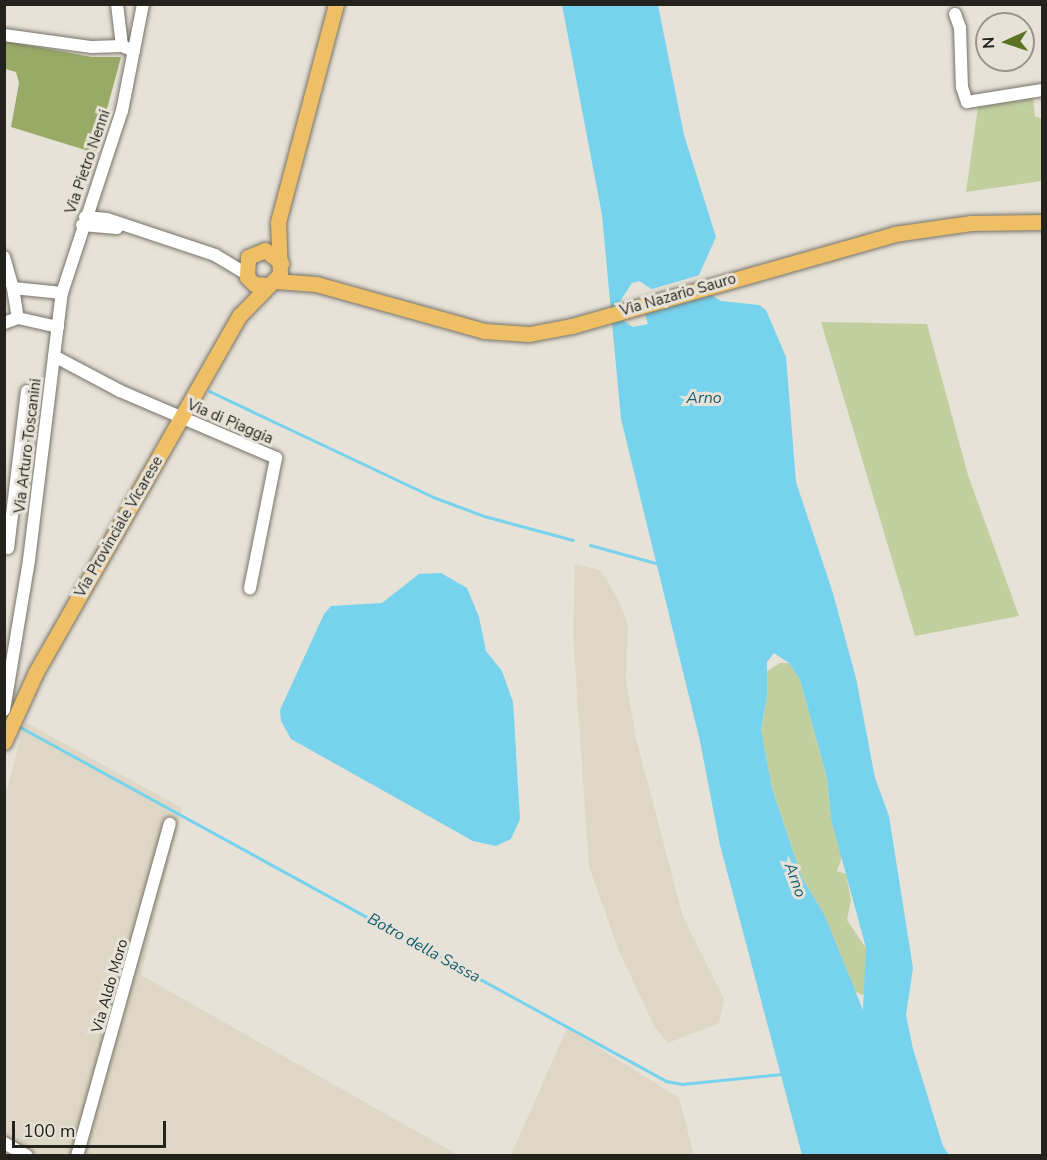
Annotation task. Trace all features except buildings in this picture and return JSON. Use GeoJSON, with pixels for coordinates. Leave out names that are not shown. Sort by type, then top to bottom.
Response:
{"type":"FeatureCollection","features":[{"type":"Feature","properties":{"kind":"main road"},"geometry":{"type":"LineString","coordinates":[[278,222],[245,263],[246,275],[254,284],[271,283],[280,274],[278,222],[336,4]]}},
{"type":"Feature","properties":{"kind":"main road","name":"Via Nazario Sauro"},"geometry":{"type":"LineString","coordinates":[[271,283],[316,285],[491,332],[529,334],[572,326],[823,253],[944,226],[1042,222]]}},
{"type":"Feature","properties":{"kind":"main road"},"geometry":{"type":"LineString","coordinates":[[256,251],[273,254],[279,261]]}},
{"type":"Feature","properties":{"kind":"main road","name":"Via Nazario Sauro"},"geometry":{"type":"LineString","coordinates":[[279,261],[316,285]]}},
{"type":"Feature","properties":{"kind":"main road","name":"Via Provinciale Vicarese"},"geometry":{"type":"LineString","coordinates":[[240,315],[246,275]]}},
{"type":"Feature","properties":{"kind":"main road","name":"Via Provinciale Vicarese"},"geometry":{"type":"LineString","coordinates":[[4,742],[11,710],[240,315],[271,283]]}},
{"type":"Feature","properties":{"kind":"street"},"geometry":{"type":"LineString","coordinates":[[4,35],[92,47],[128,48],[117,4]]}},
{"type":"Feature","properties":{"kind":"street","name":"Via Pietro Nenni"},"geometry":{"type":"LineString","coordinates":[[58,327],[62,293],[122,111],[128,48],[142,4]]}},
{"type":"Feature","properties":{"kind":"street"},"geometry":{"type":"LineString","coordinates":[[955,14],[960,28],[962,87],[967,102],[1042,90]]}},
{"type":"Feature","properties":{"kind":"street"},"geometry":{"type":"LineString","coordinates":[[92,197],[107,219]]}},
{"type":"Feature","properties":{"kind":"street"},"geometry":{"type":"LineString","coordinates":[[84,221],[107,219],[129,229]]}},
{"type":"Feature","properties":{"kind":"street"},"geometry":{"type":"LineString","coordinates":[[84,221],[129,229],[215,255],[246,275]]}},
{"type":"Feature","properties":{"kind":"street"},"geometry":{"type":"LineString","coordinates":[[215,255],[256,251]]}},
{"type":"Feature","properties":{"kind":"street"},"geometry":{"type":"LineString","coordinates":[[4,257],[13,288],[18,318]]}},
{"type":"Feature","properties":{"kind":"street"},"geometry":{"type":"LineString","coordinates":[[13,288],[62,293]]}},
{"type":"Feature","properties":{"kind":"street"},"geometry":{"type":"LineString","coordinates":[[4,323],[18,318],[58,327]]}},
{"type":"Feature","properties":{"kind":"street","name":"Via Arturo Toscanini"},"geometry":{"type":"LineString","coordinates":[[11,710],[58,327]]}},
{"type":"Feature","properties":{"kind":"street","name":"Via di Piaggia"},"geometry":{"type":"LineString","coordinates":[[54,356],[120,391],[276,458],[250,588]]}},
{"type":"Feature","properties":{"kind":"street"},"geometry":{"type":"LineString","coordinates":[[27,391],[6,547],[30,560]]}},
{"type":"Feature","properties":{"kind":"street"},"geometry":{"type":"LineString","coordinates":[[4,734],[11,710]]}},
{"type":"Feature","properties":{"kind":"street","name":"Via Aldo Moro"},"geometry":{"type":"LineString","coordinates":[[77,1155],[170,824]]}},
{"type":"Feature","properties":{"kind":"street"},"geometry":{"type":"LineString","coordinates":[[4,1143],[27,1155]]}},
{"type":"Feature","properties":{"kind":"shaded area"},"geometry":{"type":"Polygon","coordinates":[[[575,564],[600,570],[617,597],[628,625],[626,679],[636,738],[683,917],[724,999],[719,1023],[668,1043],[655,1028],[619,951],[589,867],[573,635],[575,564]]]}},
{"type":"Feature","properties":{"kind":"shaded area"},"geometry":{"type":"Polygon","coordinates":[[[25,722],[182,808],[141,975],[458,1155],[5,1156],[5,796],[25,722]]]}},
{"type":"Feature","properties":{"kind":"shaded area"},"geometry":{"type":"Polygon","coordinates":[[[567,1028],[679,1098],[694,1155],[511,1155],[567,1028]]]}},
{"type":"Feature","properties":{"kind":"green space"},"geometry":{"type":"Polygon","coordinates":[[[5,41],[92,57],[121,57],[95,153],[11,127],[19,83],[16,72],[5,69],[5,41]]]}},
{"type":"Feature","properties":{"kind":"green space"},"geometry":{"type":"Polygon","coordinates":[[[1033,98],[1035,116],[1042,119],[1042,181],[966,192],[978,107],[1033,98]]]}},
{"type":"Feature","properties":{"kind":"green space"},"geometry":{"type":"Polygon","coordinates":[[[821,322],[927,324],[968,475],[1019,616],[915,636],[821,322]]]}},
{"type":"Feature","properties":{"kind":"green space"},"geometry":{"type":"Polygon","coordinates":[[[780,663],[789,663],[800,680],[827,778],[831,819],[843,855],[837,871],[846,874],[851,900],[847,920],[866,948],[866,993],[862,995],[853,991],[824,914],[802,878],[772,788],[761,731],[767,696],[766,672],[780,663]]]}},
{"type":"Feature","properties":{"kind":"water","name":"Arno"},"geometry":{"type":"Polygon","coordinates":[[[562,5],[658,5],[684,135],[716,237],[699,275],[703,290],[721,301],[759,305],[766,310],[786,357],[796,482],[832,590],[856,678],[875,778],[889,816],[913,968],[906,1015],[913,1049],[943,1146],[949,1155],[802,1155],[720,845],[700,741],[621,419],[602,215],[562,5]],[[639,281],[632,283],[621,300],[624,321],[633,327],[648,324],[645,314],[654,311],[653,290],[639,281]],[[774,653],[767,662],[767,696],[761,730],[772,788],[802,878],[824,914],[863,1010],[866,948],[831,819],[827,778],[800,680],[789,663],[774,653]]]}},
{"type":"Feature","properties":{"kind":"water"},"geometry":{"type":"Polygon","coordinates":[[[441,573],[467,588],[479,617],[486,651],[502,671],[513,702],[520,819],[511,839],[496,846],[473,841],[291,739],[281,721],[280,710],[324,614],[331,606],[382,603],[419,574],[441,573]]]}},
{"type":"Feature","properties":{"kind":"pier"},"geometry":{"type":"Polygon","coordinates":[[[703,274],[711,294],[642,315],[652,303],[649,290],[703,274]]]}},
{"type":"Feature","properties":{"kind":"waterway"},"geometry":{"type":"LineString","coordinates":[[209,391],[433,497],[484,516],[573,540]]}},
{"type":"Feature","properties":{"kind":"waterway"},"geometry":{"type":"LineString","coordinates":[[590,545],[656,563]]}},
{"type":"Feature","properties":{"kind":"waterway","name":"Botro della Sassa"},"geometry":{"type":"LineString","coordinates":[[20,727],[666,1081],[682,1084],[782,1074]]}}]}
